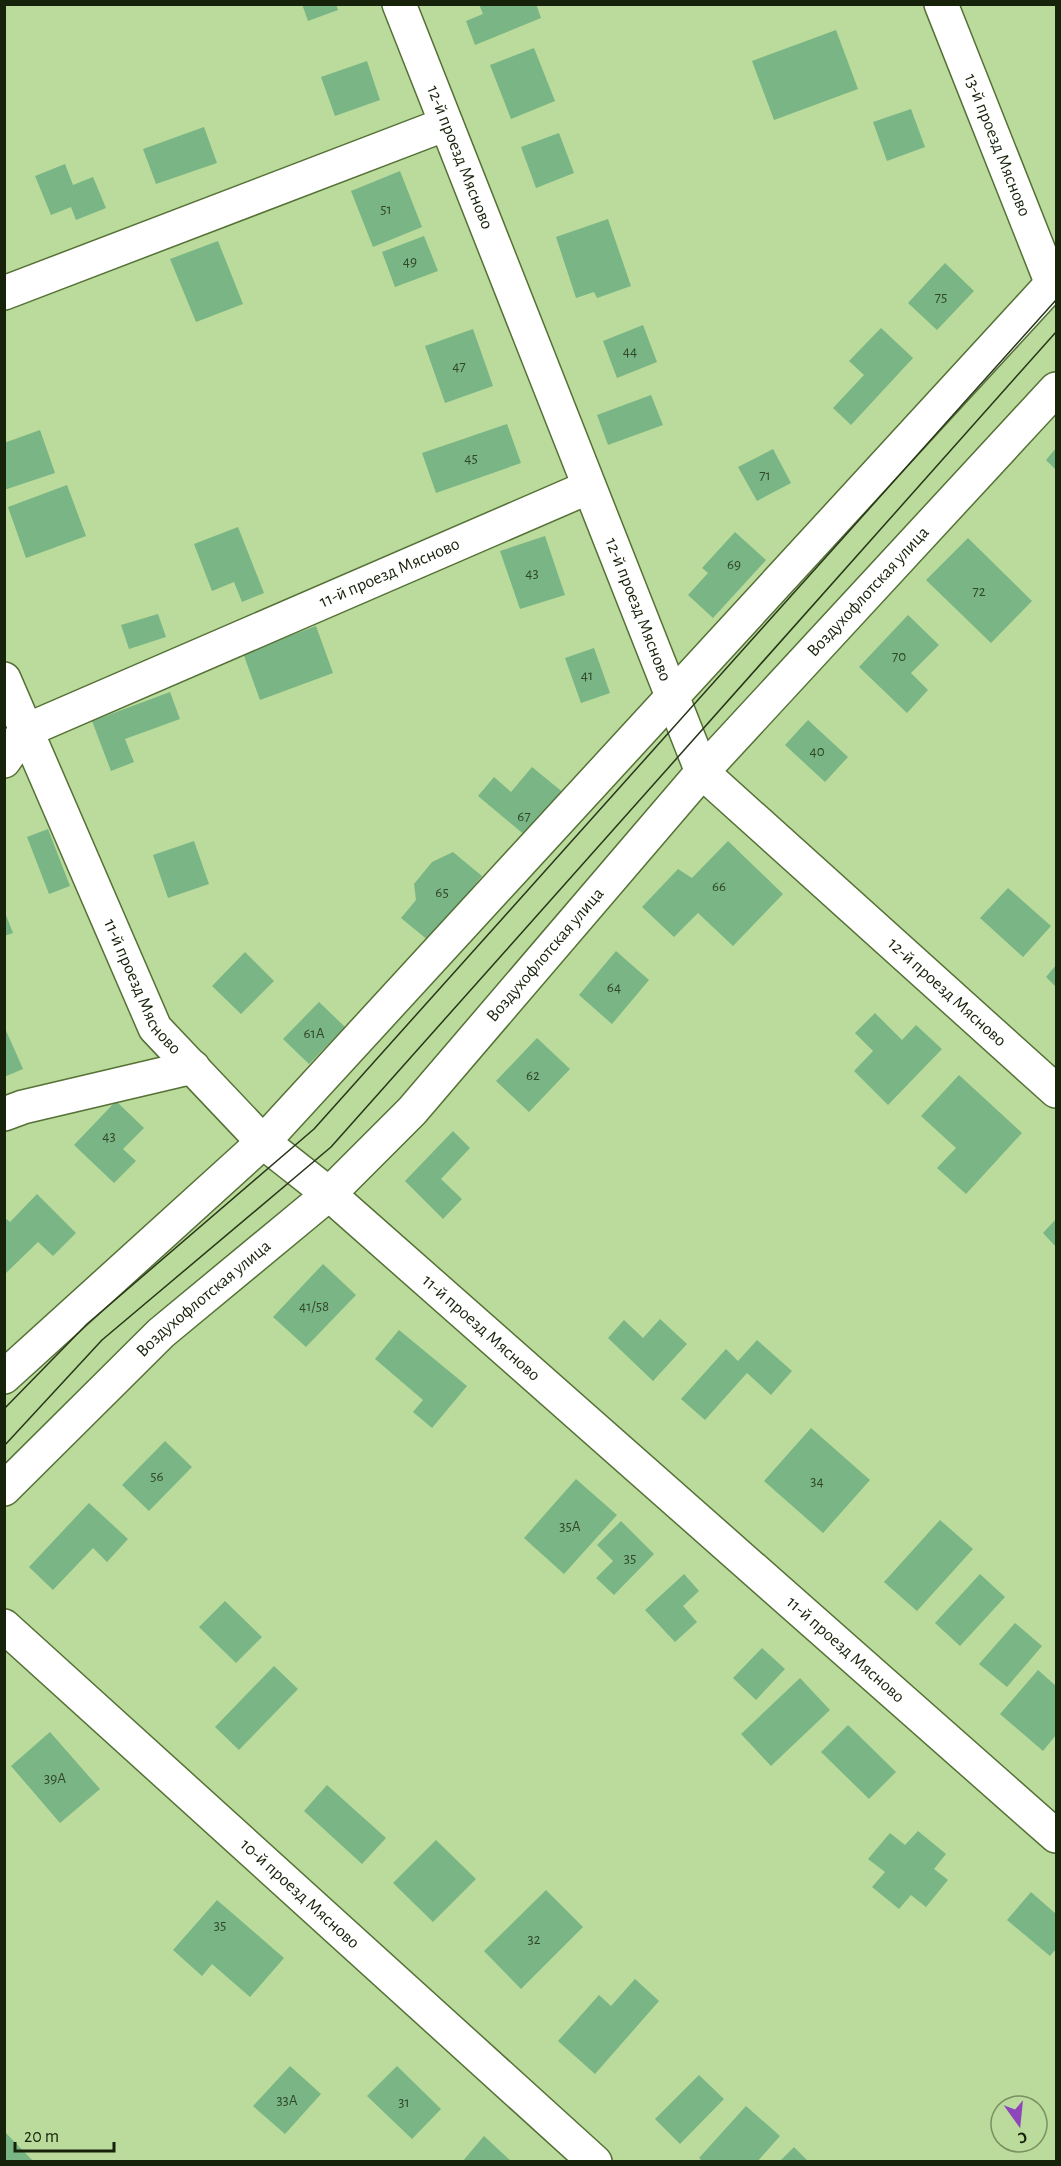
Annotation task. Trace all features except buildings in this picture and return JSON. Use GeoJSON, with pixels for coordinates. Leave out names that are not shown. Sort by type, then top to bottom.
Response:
{"type":"FeatureCollection","features":[{"type":"Feature","properties":{"kind":"street","name":"12-й проезд Мясново"},"geometry":{"type":"LineString","coordinates":[[399,4],[702,772],[1056,1091]]}},
{"type":"Feature","properties":{"kind":"street","name":"13-й проезд Мясново"},"geometry":{"type":"LineString","coordinates":[[941,4],[1054,282]]}},
{"type":"Feature","properties":{"kind":"street"},"geometry":{"type":"LineString","coordinates":[[4,293],[446,124]]}},
{"type":"Feature","properties":{"kind":"street"},"geometry":{"type":"LineString","coordinates":[[4,1377],[263,1142],[674,699],[1054,282]]}},
{"type":"Feature","properties":{"kind":"street","name":"Воздухофлотская улица"},"geometry":{"type":"LineString","coordinates":[[4,1489],[161,1334],[329,1194],[412,1111],[702,772],[1056,390]]}},
{"type":"Feature","properties":{"kind":"street","name":"11-й проезд Мясново"},"geometry":{"type":"LineString","coordinates":[[25,731],[589,487]]}},
{"type":"Feature","properties":{"kind":"street","name":"11-й проезд Мясново"},"geometry":{"type":"LineString","coordinates":[[4,679],[155,1028],[263,1142],[329,1194],[1056,1836]]}},
{"type":"Feature","properties":{"kind":"street"},"geometry":{"type":"LineString","coordinates":[[4,761],[25,731]]}},
{"type":"Feature","properties":{"kind":"street"},"geometry":{"type":"LineString","coordinates":[[4,1114],[23,1107],[193,1067]]}},
{"type":"Feature","properties":{"kind":"street","name":"10-й проезд Мясново"},"geometry":{"type":"LineString","coordinates":[[4,1626],[595,2162]]}},
{"type":"Feature","properties":{"kind":"tram line"},"geometry":{"type":"LineString","coordinates":[[4,1409],[87,1324],[314,1129],[1056,300]]}},
{"type":"Feature","properties":{"kind":"tram line"},"geometry":{"type":"LineString","coordinates":[[4,1446],[102,1340],[331,1147],[1056,332]]}}]}
